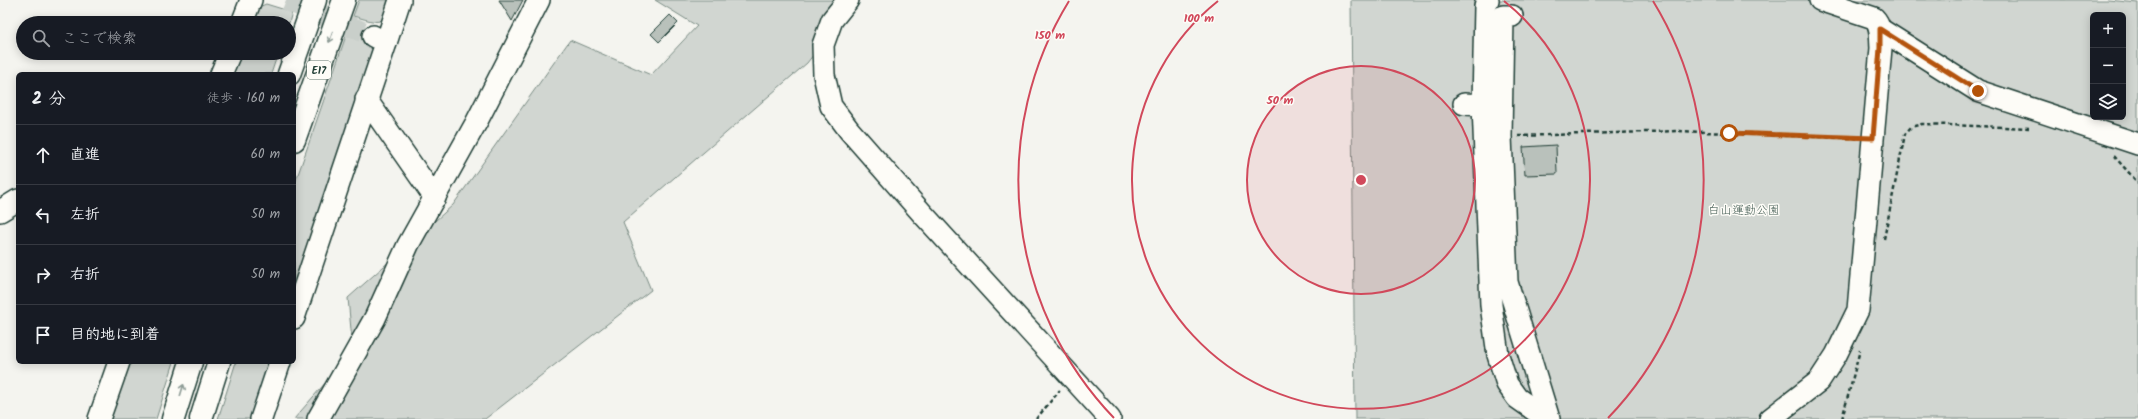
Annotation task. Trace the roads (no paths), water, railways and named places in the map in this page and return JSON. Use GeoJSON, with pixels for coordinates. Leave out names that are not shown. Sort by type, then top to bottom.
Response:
{"type":"FeatureCollection","features":[{"type":"Feature","properties":{"kind":"highway","name":"E17"},"geometry":{"type":"LineString","coordinates":[[296,54],[315,0]]}},
{"type":"Feature","properties":{"kind":"highway","name":"E17"},"geometry":{"type":"LineString","coordinates":[[296,134],[344,0]]}},
{"type":"Feature","properties":{"kind":"highway","name":"E17"},"geometry":{"type":"LineString","coordinates":[[290,72],[294,60]]}},
{"type":"Feature","properties":{"kind":"highway"},"geometry":{"type":"LineString","coordinates":[[173,419],[190,364]]}},
{"type":"Feature","properties":{"kind":"highway"},"geometry":{"type":"LineString","coordinates":[[202,419],[218,364]]}},
{"type":"Feature","properties":{"kind":"street"},"geometry":{"type":"LineString","coordinates":[[245,16],[251,0]]}},
{"type":"Feature","properties":{"kind":"street"},"geometry":{"type":"LineString","coordinates":[[296,312],[366,99],[380,40],[400,0]]}},
{"type":"Feature","properties":{"kind":"street"},"geometry":{"type":"LineString","coordinates":[[318,419],[375,318],[408,245],[435,198],[539,0]]}},
{"type":"Feature","properties":{"kind":"street"},"geometry":{"type":"LineString","coordinates":[[848,0],[832,20],[823,45],[824,75],[831,106],[849,130],[921,212],[1070,377],[1110,419]]}},
{"type":"Feature","properties":{"kind":"street"},"geometry":{"type":"LineString","coordinates":[[1488,0],[1485,6],[1474,104],[1491,305],[1498,355],[1507,384],[1517,398],[1548,419]]}},
{"type":"Feature","properties":{"kind":"street"},"geometry":{"type":"LineString","coordinates":[[1770,419],[1819,380],[1836,355],[1858,310],[1873,138],[1880,48],[1880,29],[1879,22],[1874,18],[1820,0]]}},
{"type":"Feature","properties":{"kind":"street"},"geometry":{"type":"LineString","coordinates":[[1512,16],[1502,16],[1501,136],[1506,282],[1548,419]]}},
{"type":"Feature","properties":{"kind":"street"},"geometry":{"type":"LineString","coordinates":[[1880,29],[1978,91],[2138,144]]}},
{"type":"Feature","properties":{"kind":"street"},"geometry":{"type":"LineString","coordinates":[[222,72],[227,60]]}},
{"type":"Feature","properties":{"kind":"street"},"geometry":{"type":"LineString","coordinates":[[366,99],[435,198]]}},
{"type":"Feature","properties":{"kind":"street"},"geometry":{"type":"LineString","coordinates":[[0,210],[16,201]]}},
{"type":"Feature","properties":{"kind":"street"},"geometry":{"type":"LineString","coordinates":[[98,419],[118,364]]}},
{"type":"Feature","properties":{"kind":"street"},"geometry":{"type":"LineString","coordinates":[[261,419],[279,364]]}},
{"type":"Feature","properties":{"kind":"tunnel"},"geometry":{"type":"LineString","coordinates":[[286,0],[373,36]]}},
{"type":"Feature","properties":{"kind":"park label","name":"白山運動公園"},"geometry":{"type":"Point","coordinates":[1744,210]}}]}
